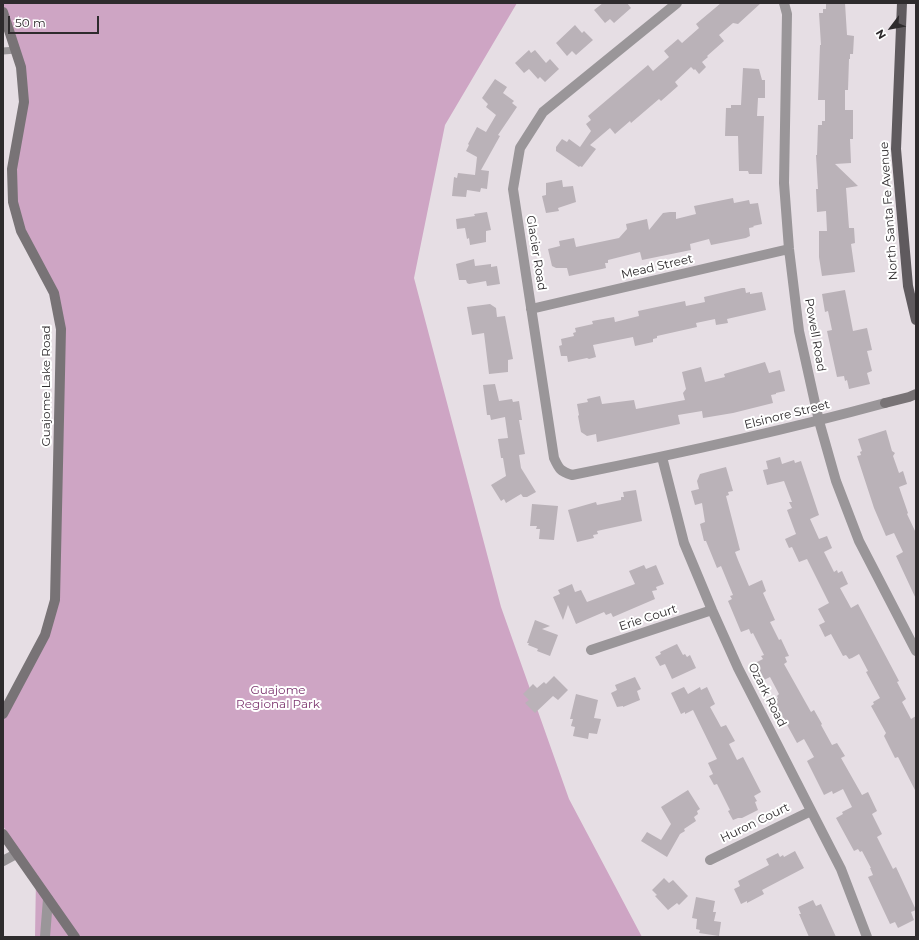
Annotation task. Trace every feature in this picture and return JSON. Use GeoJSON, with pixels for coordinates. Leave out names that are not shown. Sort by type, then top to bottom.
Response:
{"type":"FeatureCollection","features":[{"type":"Feature","properties":{"kind":"main road","name":"North Santa Fe Avenue"},"geometry":{"type":"LineString","coordinates":[[902,3],[896,149],[908,286],[916,320]]}},
{"type":"Feature","properties":{"kind":"street","name":"Glacier Road"},"geometry":{"type":"LineString","coordinates":[[662,457],[572,475],[564,473],[560,469],[554,458],[513,189],[520,148],[543,112],[676,3]]}},
{"type":"Feature","properties":{"kind":"street","name":"Powell Road"},"geometry":{"type":"LineString","coordinates":[[784,3],[787,14],[784,183],[789,250],[799,331],[819,421],[836,481],[859,541],[916,651]]}},
{"type":"Feature","properties":{"kind":"street","name":"Guajome Lake Road"},"geometry":{"type":"LineString","coordinates":[[3,12],[22,67],[24,102],[12,169],[13,202],[21,231],[54,293],[61,328],[56,600],[45,634],[3,714]]}},
{"type":"Feature","properties":{"kind":"street","name":"Mead Street"},"geometry":{"type":"LineString","coordinates":[[532,309],[789,250]]}},
{"type":"Feature","properties":{"kind":"street","name":"Elsinore Street"},"geometry":{"type":"LineString","coordinates":[[662,457],[819,421],[916,394]]}},
{"type":"Feature","properties":{"kind":"street","name":"Ozark Road"},"geometry":{"type":"LineString","coordinates":[[662,457],[684,543],[712,610],[738,668],[841,869],[867,937]]}},
{"type":"Feature","properties":{"kind":"street","name":"Erie Court"},"geometry":{"type":"LineString","coordinates":[[591,650],[712,610]]}},
{"type":"Feature","properties":{"kind":"street","name":"Huron Court"},"geometry":{"type":"LineString","coordinates":[[710,860],[811,811]]}},
{"type":"Feature","properties":{"kind":"street"},"geometry":{"type":"LineString","coordinates":[[3,834],[75,937]]}},
{"type":"Feature","properties":{"kind":"street"},"geometry":{"type":"LineString","coordinates":[[3,861],[16,854]]}},
{"type":"Feature","properties":{"kind":"street"},"geometry":{"type":"LineString","coordinates":[[45,937],[48,900]]}},
{"type":"Feature","properties":{"kind":"lane"},"geometry":{"type":"LineString","coordinates":[[3,51],[16,50]]}},
{"type":"Feature","properties":{"kind":"green space","name":"Guajome Regional Park"},"geometry":{"type":"Polygon","coordinates":[[[3,3],[517,3],[445,125],[414,278],[501,607],[569,799],[642,937],[35,937],[36,877],[3,826],[3,716],[53,611],[59,312],[22,232],[12,194],[24,97],[3,11],[3,3]]]}},
{"type":"Feature","properties":{"kind":"building"},"geometry":{"type":"Polygon","coordinates":[[[603,3],[627,3],[631,8],[614,23],[610,19],[605,23],[594,10],[603,3]]]}},
{"type":"Feature","properties":{"kind":"building"},"geometry":{"type":"Polygon","coordinates":[[[721,3],[761,3],[738,24],[733,23],[719,35],[724,41],[702,62],[706,67],[699,74],[691,67],[675,82],[678,86],[661,101],[659,99],[631,123],[630,121],[615,134],[610,128],[590,145],[596,149],[582,167],[579,167],[556,151],[556,147],[562,139],[567,142],[569,139],[580,147],[591,131],[586,124],[591,120],[588,116],[648,65],[653,71],[669,57],[664,51],[678,39],[682,43],[699,28],[696,24],[721,3]]]}},
{"type":"Feature","properties":{"kind":"building"},"geometry":{"type":"Polygon","coordinates":[[[826,3],[845,3],[847,35],[854,36],[853,54],[850,54],[849,59],[848,90],[845,90],[845,110],[853,110],[853,139],[850,139],[851,163],[835,164],[858,186],[846,188],[849,228],[854,228],[855,243],[851,244],[855,272],[822,276],[819,257],[819,231],[827,231],[826,211],[817,212],[816,189],[818,189],[816,155],[818,125],[822,125],[822,121],[825,121],[825,100],[818,100],[821,45],[819,13],[823,13],[823,9],[826,9],[826,3]]]}},
{"type":"Feature","properties":{"kind":"building"},"geometry":{"type":"Polygon","coordinates":[[[575,25],[582,33],[584,31],[593,40],[576,55],[572,51],[567,56],[556,43],[575,25]]]}},
{"type":"Feature","properties":{"kind":"building"},"geometry":{"type":"Polygon","coordinates":[[[529,50],[531,53],[535,50],[546,63],[550,59],[559,69],[545,82],[540,77],[538,79],[529,69],[524,73],[515,63],[529,50]]]}},
{"type":"Feature","properties":{"kind":"building"},"geometry":{"type":"Polygon","coordinates":[[[743,68],[759,69],[762,80],[765,80],[765,98],[758,98],[757,116],[764,116],[762,174],[749,174],[748,171],[739,171],[738,136],[725,136],[726,108],[731,108],[731,105],[741,105],[743,68]]]}},
{"type":"Feature","properties":{"kind":"building"},"geometry":{"type":"Polygon","coordinates":[[[495,79],[507,87],[503,93],[514,101],[512,103],[517,107],[498,135],[500,136],[481,170],[489,171],[487,189],[481,188],[480,192],[467,190],[466,197],[452,196],[454,177],[457,178],[458,173],[475,175],[477,157],[466,151],[477,127],[486,132],[496,115],[486,107],[488,104],[482,98],[495,79]]]}},
{"type":"Feature","properties":{"kind":"building"},"geometry":{"type":"Polygon","coordinates":[[[562,180],[563,187],[573,186],[576,202],[558,208],[559,211],[546,213],[542,196],[546,195],[546,183],[562,180]]]}},
{"type":"Feature","properties":{"kind":"building"},"geometry":{"type":"Polygon","coordinates":[[[733,198],[734,203],[749,200],[750,204],[758,203],[762,224],[749,228],[750,236],[746,238],[711,245],[709,239],[690,244],[691,250],[642,260],[640,252],[608,260],[608,263],[605,263],[606,268],[569,276],[567,268],[556,268],[552,266],[548,249],[560,246],[559,241],[574,238],[576,247],[619,238],[627,229],[626,224],[647,219],[649,230],[663,213],[676,212],[676,219],[696,214],[694,206],[733,198]]]}},
{"type":"Feature","properties":{"kind":"building"},"geometry":{"type":"Polygon","coordinates":[[[487,212],[491,230],[486,231],[486,242],[470,245],[465,228],[457,229],[456,219],[475,216],[474,214],[487,212]]]}},
{"type":"Feature","properties":{"kind":"building"},"geometry":{"type":"Polygon","coordinates":[[[474,259],[475,266],[491,264],[491,267],[497,266],[500,284],[487,286],[486,281],[469,284],[466,280],[459,280],[456,264],[474,259]]]}},
{"type":"Feature","properties":{"kind":"building"},"geometry":{"type":"Polygon","coordinates":[[[745,288],[746,293],[750,292],[750,294],[762,292],[766,310],[727,319],[728,323],[716,325],[715,319],[696,323],[697,327],[657,336],[657,338],[653,339],[653,342],[635,346],[633,337],[593,345],[596,357],[589,359],[587,358],[568,362],[567,356],[561,356],[559,346],[562,345],[561,339],[574,336],[573,333],[576,332],[575,328],[593,324],[592,321],[614,317],[615,322],[639,316],[638,311],[685,301],[686,306],[705,302],[704,297],[745,288]]]}},
{"type":"Feature","properties":{"kind":"building"},"geometry":{"type":"Polygon","coordinates":[[[845,290],[853,331],[867,328],[872,350],[867,351],[872,371],[867,373],[870,384],[849,389],[847,380],[845,381],[844,376],[837,377],[827,331],[832,330],[828,311],[825,312],[822,294],[845,290]]]}},
{"type":"Feature","properties":{"kind":"building"},"geometry":{"type":"Polygon","coordinates":[[[490,304],[496,308],[497,317],[505,316],[513,359],[508,360],[508,372],[489,374],[484,333],[472,335],[467,307],[490,304]]]}},
{"type":"Feature","properties":{"kind":"building"},"geometry":{"type":"Polygon","coordinates":[[[765,362],[769,373],[780,370],[785,391],[771,395],[773,403],[733,413],[703,418],[702,411],[678,415],[680,424],[597,442],[596,434],[587,436],[581,432],[577,404],[588,402],[587,399],[600,396],[602,404],[634,400],[636,409],[685,400],[683,393],[686,389],[682,372],[701,367],[705,382],[725,377],[724,374],[765,362]]]}},
{"type":"Feature","properties":{"kind":"building"},"geometry":{"type":"Polygon","coordinates":[[[495,384],[499,401],[512,399],[513,402],[519,401],[522,420],[519,420],[525,454],[519,455],[521,468],[536,492],[527,497],[523,497],[521,494],[506,503],[504,499],[501,501],[491,485],[506,476],[498,439],[508,438],[505,417],[491,420],[490,415],[487,415],[483,385],[495,384]]]}},
{"type":"Feature","properties":{"kind":"building"},"geometry":{"type":"Polygon","coordinates":[[[886,430],[892,451],[895,453],[893,456],[899,473],[903,471],[907,484],[899,487],[908,513],[907,514],[916,533],[916,599],[896,556],[903,552],[894,533],[886,536],[874,508],[857,456],[861,455],[860,452],[862,451],[858,439],[886,430]]]}},
{"type":"Feature","properties":{"kind":"building"},"geometry":{"type":"Polygon","coordinates":[[[780,457],[782,464],[794,460],[795,463],[801,461],[819,515],[810,519],[819,539],[827,536],[832,548],[824,552],[834,572],[837,570],[838,573],[842,571],[848,584],[840,588],[851,608],[858,604],[899,681],[897,682],[906,699],[902,702],[911,719],[916,716],[916,792],[898,757],[895,758],[884,736],[886,733],[871,706],[874,704],[873,702],[880,698],[866,672],[868,671],[859,654],[849,659],[846,655],[843,656],[831,634],[825,637],[819,625],[825,622],[818,609],[829,603],[807,559],[799,562],[792,547],[789,548],[785,539],[796,534],[787,510],[792,508],[789,502],[792,502],[784,481],[767,485],[763,470],[768,469],[766,461],[780,457]]]}},
{"type":"Feature","properties":{"kind":"building"},"geometry":{"type":"Polygon","coordinates":[[[726,467],[733,491],[728,492],[729,495],[726,496],[740,550],[735,552],[749,586],[762,580],[766,591],[763,593],[775,620],[770,622],[779,640],[781,639],[789,656],[785,657],[787,662],[784,664],[811,712],[814,710],[832,745],[837,743],[845,756],[841,758],[862,795],[868,792],[877,811],[872,814],[882,834],[877,837],[893,869],[896,867],[916,910],[911,912],[914,920],[898,928],[895,922],[890,924],[868,877],[873,875],[862,851],[860,852],[858,849],[854,851],[836,818],[843,814],[842,812],[852,807],[843,789],[833,794],[832,791],[824,795],[807,761],[814,757],[804,739],[797,743],[774,701],[778,698],[777,696],[779,694],[770,677],[764,680],[755,663],[763,659],[761,656],[764,655],[753,633],[751,634],[749,629],[741,632],[728,601],[732,599],[730,596],[733,595],[721,566],[717,568],[706,541],[704,541],[700,524],[705,522],[702,503],[695,505],[691,491],[699,489],[697,481],[700,474],[726,467]]]}},
{"type":"Feature","properties":{"kind":"building"},"geometry":{"type":"Polygon","coordinates":[[[636,490],[642,521],[597,531],[598,534],[593,535],[594,538],[577,542],[568,510],[596,502],[597,505],[621,500],[621,497],[624,497],[623,492],[636,490]]]}},
{"type":"Feature","properties":{"kind":"building"},"geometry":{"type":"Polygon","coordinates":[[[532,504],[558,506],[554,540],[539,539],[540,529],[536,529],[537,526],[530,526],[532,504]]]}},
{"type":"Feature","properties":{"kind":"building"},"geometry":{"type":"Polygon","coordinates":[[[644,565],[646,569],[656,565],[664,584],[656,587],[657,590],[652,591],[655,599],[613,617],[611,613],[606,615],[604,612],[576,624],[568,605],[563,620],[553,597],[560,594],[558,590],[572,584],[575,592],[581,590],[587,602],[635,584],[629,571],[644,565]]]}},
{"type":"Feature","properties":{"kind":"building"},"geometry":{"type":"Polygon","coordinates":[[[535,620],[550,626],[542,629],[558,635],[550,656],[537,651],[538,649],[528,645],[529,643],[527,643],[535,620]]]}},
{"type":"Feature","properties":{"kind":"building"},"geometry":{"type":"Polygon","coordinates":[[[677,644],[683,655],[685,654],[687,657],[690,655],[696,668],[672,679],[665,664],[660,666],[655,657],[661,654],[660,652],[677,644]]]}},
{"type":"Feature","properties":{"kind":"building"},"geometry":{"type":"Polygon","coordinates":[[[554,676],[568,690],[558,700],[553,696],[535,713],[525,703],[529,700],[523,694],[533,684],[537,688],[544,682],[546,684],[554,676]]]}},
{"type":"Feature","properties":{"kind":"building"},"geometry":{"type":"Polygon","coordinates":[[[635,677],[641,689],[637,691],[640,700],[623,707],[617,707],[611,693],[617,690],[615,685],[635,677]]]}},
{"type":"Feature","properties":{"kind":"building"},"geometry":{"type":"Polygon","coordinates":[[[684,687],[688,694],[700,687],[701,690],[707,687],[715,704],[710,707],[721,727],[726,725],[735,741],[729,744],[737,760],[743,757],[761,792],[754,796],[757,801],[755,802],[758,810],[742,818],[733,820],[728,811],[730,810],[717,784],[714,785],[709,776],[713,774],[708,763],[717,759],[693,710],[685,714],[685,712],[681,714],[671,693],[684,687]]]}},
{"type":"Feature","properties":{"kind":"building"},"geometry":{"type":"Polygon","coordinates":[[[576,694],[598,700],[594,718],[601,719],[597,734],[589,733],[588,739],[573,736],[575,727],[571,726],[573,719],[570,719],[576,694]]]}},
{"type":"Feature","properties":{"kind":"building"},"geometry":{"type":"Polygon","coordinates":[[[688,790],[700,809],[697,811],[698,814],[694,817],[696,821],[684,829],[685,831],[680,834],[667,857],[641,841],[647,832],[661,840],[671,824],[661,807],[688,790]]]}},
{"type":"Feature","properties":{"kind":"building"},"geometry":{"type":"Polygon","coordinates":[[[795,851],[804,868],[762,890],[764,894],[747,903],[747,901],[741,904],[734,889],[740,886],[738,881],[769,865],[766,859],[778,853],[780,857],[783,855],[784,857],[795,851]]]}},
{"type":"Feature","properties":{"kind":"building"},"geometry":{"type":"Polygon","coordinates":[[[664,878],[669,883],[673,880],[688,896],[679,905],[677,903],[668,910],[655,896],[657,895],[652,890],[664,878]]]}},
{"type":"Feature","properties":{"kind":"building"},"geometry":{"type":"Polygon","coordinates":[[[696,897],[715,901],[713,912],[716,912],[714,921],[721,922],[719,936],[699,933],[700,930],[696,929],[697,919],[692,918],[696,897]]]}},
{"type":"Feature","properties":{"kind":"building"},"geometry":{"type":"Polygon","coordinates":[[[813,900],[816,906],[821,904],[836,937],[809,937],[799,914],[801,914],[798,907],[813,900]]]}}]}
